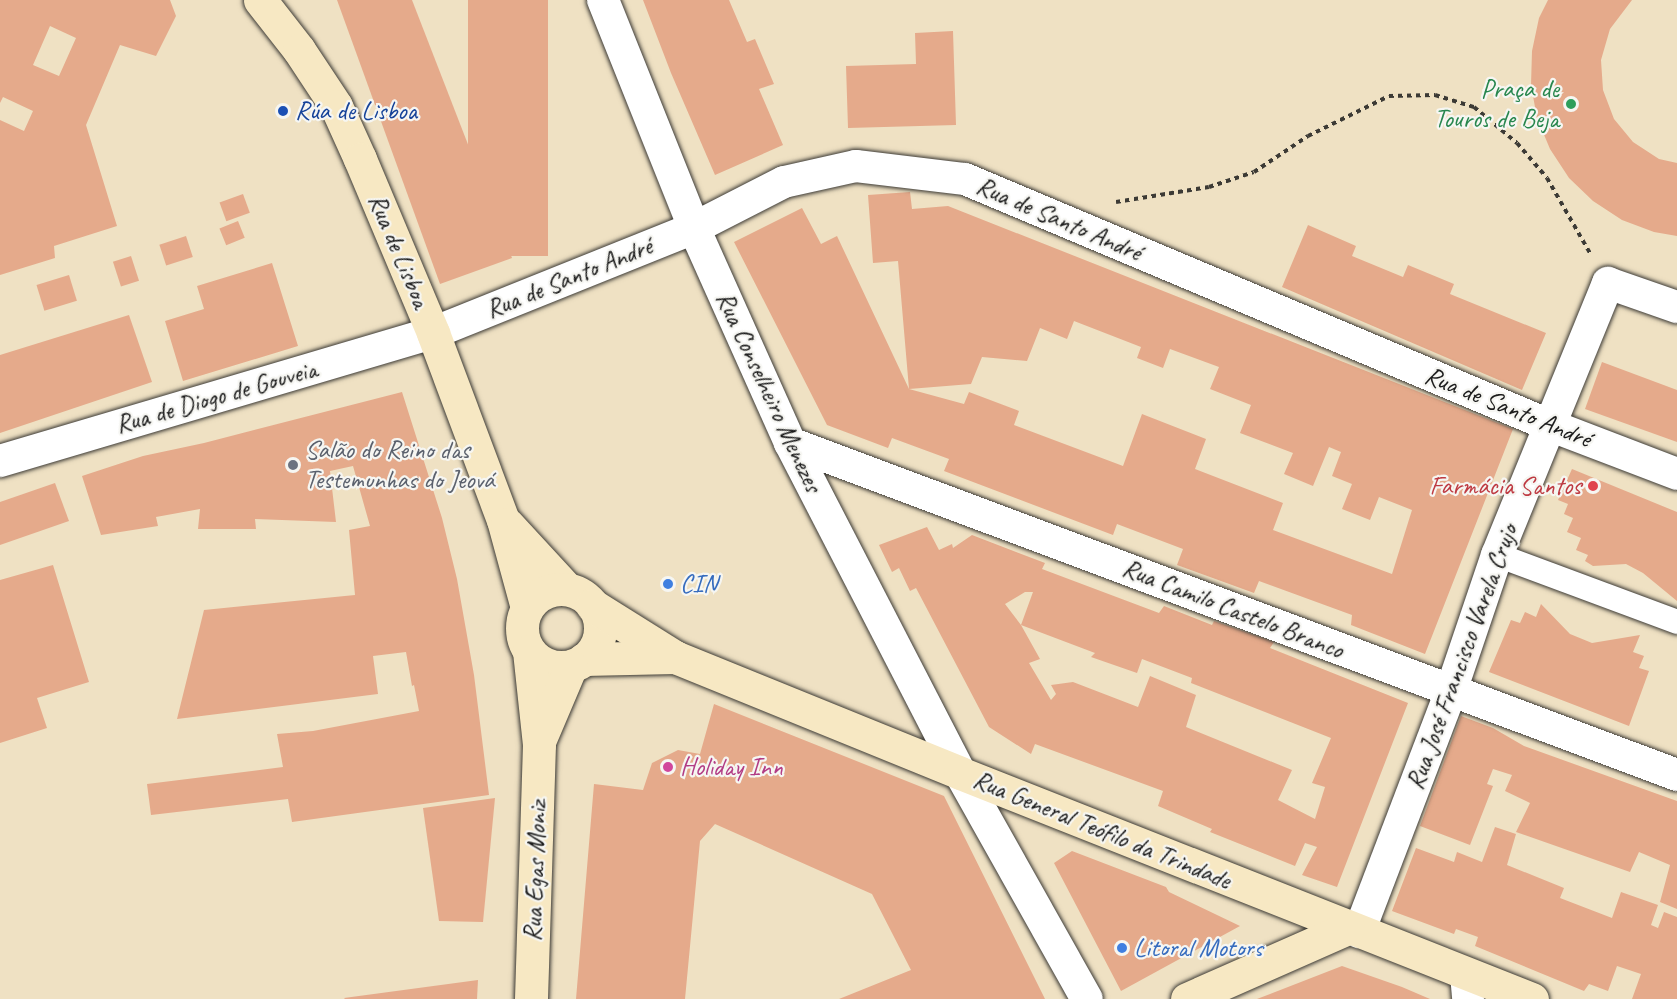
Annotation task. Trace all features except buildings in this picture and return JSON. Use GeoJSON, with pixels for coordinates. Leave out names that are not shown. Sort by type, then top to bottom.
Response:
{"type":"FeatureCollection","features":[{"type":"Feature","properties":{"kind":"main road","name":"Rua de Lisboa"},"geometry":{"type":"LineString","coordinates":[[260,0],[299,50],[336,106],[433,333],[503,520],[527,608]]}},
{"type":"Feature","properties":{"kind":"main road","name":"Rua de Lisboa"},"geometry":{"type":"LineString","coordinates":[[503,520],[580,597]]}},
{"type":"Feature","properties":{"kind":"main road"},"geometry":{"type":"LineString","coordinates":[[551,590],[580,597],[599,618],[600,634],[595,648],[578,663],[555,666],[541,662],[529,651],[523,638],[522,622],[527,608],[537,597],[551,590]]}},
{"type":"Feature","properties":{"kind":"main road","name":"Rua General Teófilo da Trindade"},"geometry":{"type":"LineString","coordinates":[[580,597],[675,657],[1354,930],[1467,986],[1532,999]]}},
{"type":"Feature","properties":{"kind":"main road","name":"Rua Egas Moniz"},"geometry":{"type":"LineString","coordinates":[[529,651],[539,744],[531,999]]}},
{"type":"Feature","properties":{"kind":"main road","name":"Rua General Teófilo da Trindade"},"geometry":{"type":"LineString","coordinates":[[578,663],[675,657]]}},
{"type":"Feature","properties":{"kind":"main road","name":"Rua Egas Moniz"},"geometry":{"type":"LineString","coordinates":[[539,744],[578,663]]}},
{"type":"Feature","properties":{"kind":"main road"},"geometry":{"type":"LineString","coordinates":[[1187,999],[1354,930]]}},
{"type":"Feature","properties":{"kind":"street","name":"Rua Conselheiro Menezes"},"geometry":{"type":"LineString","coordinates":[[603,0],[694,228],[790,443],[960,773],[1088,999]]}},
{"type":"Feature","properties":{"kind":"street","name":"Rua de Santo André"},"geometry":{"type":"LineString","coordinates":[[433,333],[694,228],[784,182],[856,166],[965,179],[1549,425],[1677,474]]}},
{"type":"Feature","properties":{"kind":"street"},"geometry":{"type":"LineString","coordinates":[[1608,284],[1677,307]]}},
{"type":"Feature","properties":{"kind":"street","name":"Rua José Francisco Varela Crujo"},"geometry":{"type":"LineString","coordinates":[[1354,930],[1452,691],[1497,555],[1608,284]]}},
{"type":"Feature","properties":{"kind":"street","name":"Rua de Diogo de Gouveia"},"geometry":{"type":"LineString","coordinates":[[0,461],[433,333]]}},
{"type":"Feature","properties":{"kind":"street","name":"Rua Camilo Castelo Branco"},"geometry":{"type":"LineString","coordinates":[[790,443],[1677,775]]}},
{"type":"Feature","properties":{"kind":"street"},"geometry":{"type":"LineString","coordinates":[[1497,555],[1677,622]]}},
{"type":"Feature","properties":{"kind":"path"},"geometry":{"type":"LineString","coordinates":[[1115,202],[1209,187],[1254,172],[1308,136],[1389,96],[1435,95],[1474,107],[1518,143],[1547,178],[1608,284]]}},
{"type":"Feature","properties":{"kind":"place","name":"Praça de Touros de Beja"},"geometry":{"type":"Point","coordinates":[1571,104]}},
{"type":"Feature","properties":{"kind":"place","name":"Rúa de Lisboa"},"geometry":{"type":"Point","coordinates":[283,111]}},
{"type":"Feature","properties":{"kind":"place","name":"Salão do Reino das Testemunhas do Jeová"},"geometry":{"type":"Point","coordinates":[293,465]}},
{"type":"Feature","properties":{"kind":"place","name":"Farmácia Santos"},"geometry":{"type":"Point","coordinates":[1593,486]}},
{"type":"Feature","properties":{"kind":"place","name":"CIN"},"geometry":{"type":"Point","coordinates":[668,584]}},
{"type":"Feature","properties":{"kind":"place","name":"Holiday Inn"},"geometry":{"type":"Point","coordinates":[668,767]}},
{"type":"Feature","properties":{"kind":"place","name":"Litoral Motors"},"geometry":{"type":"Point","coordinates":[1122,948]}}]}
